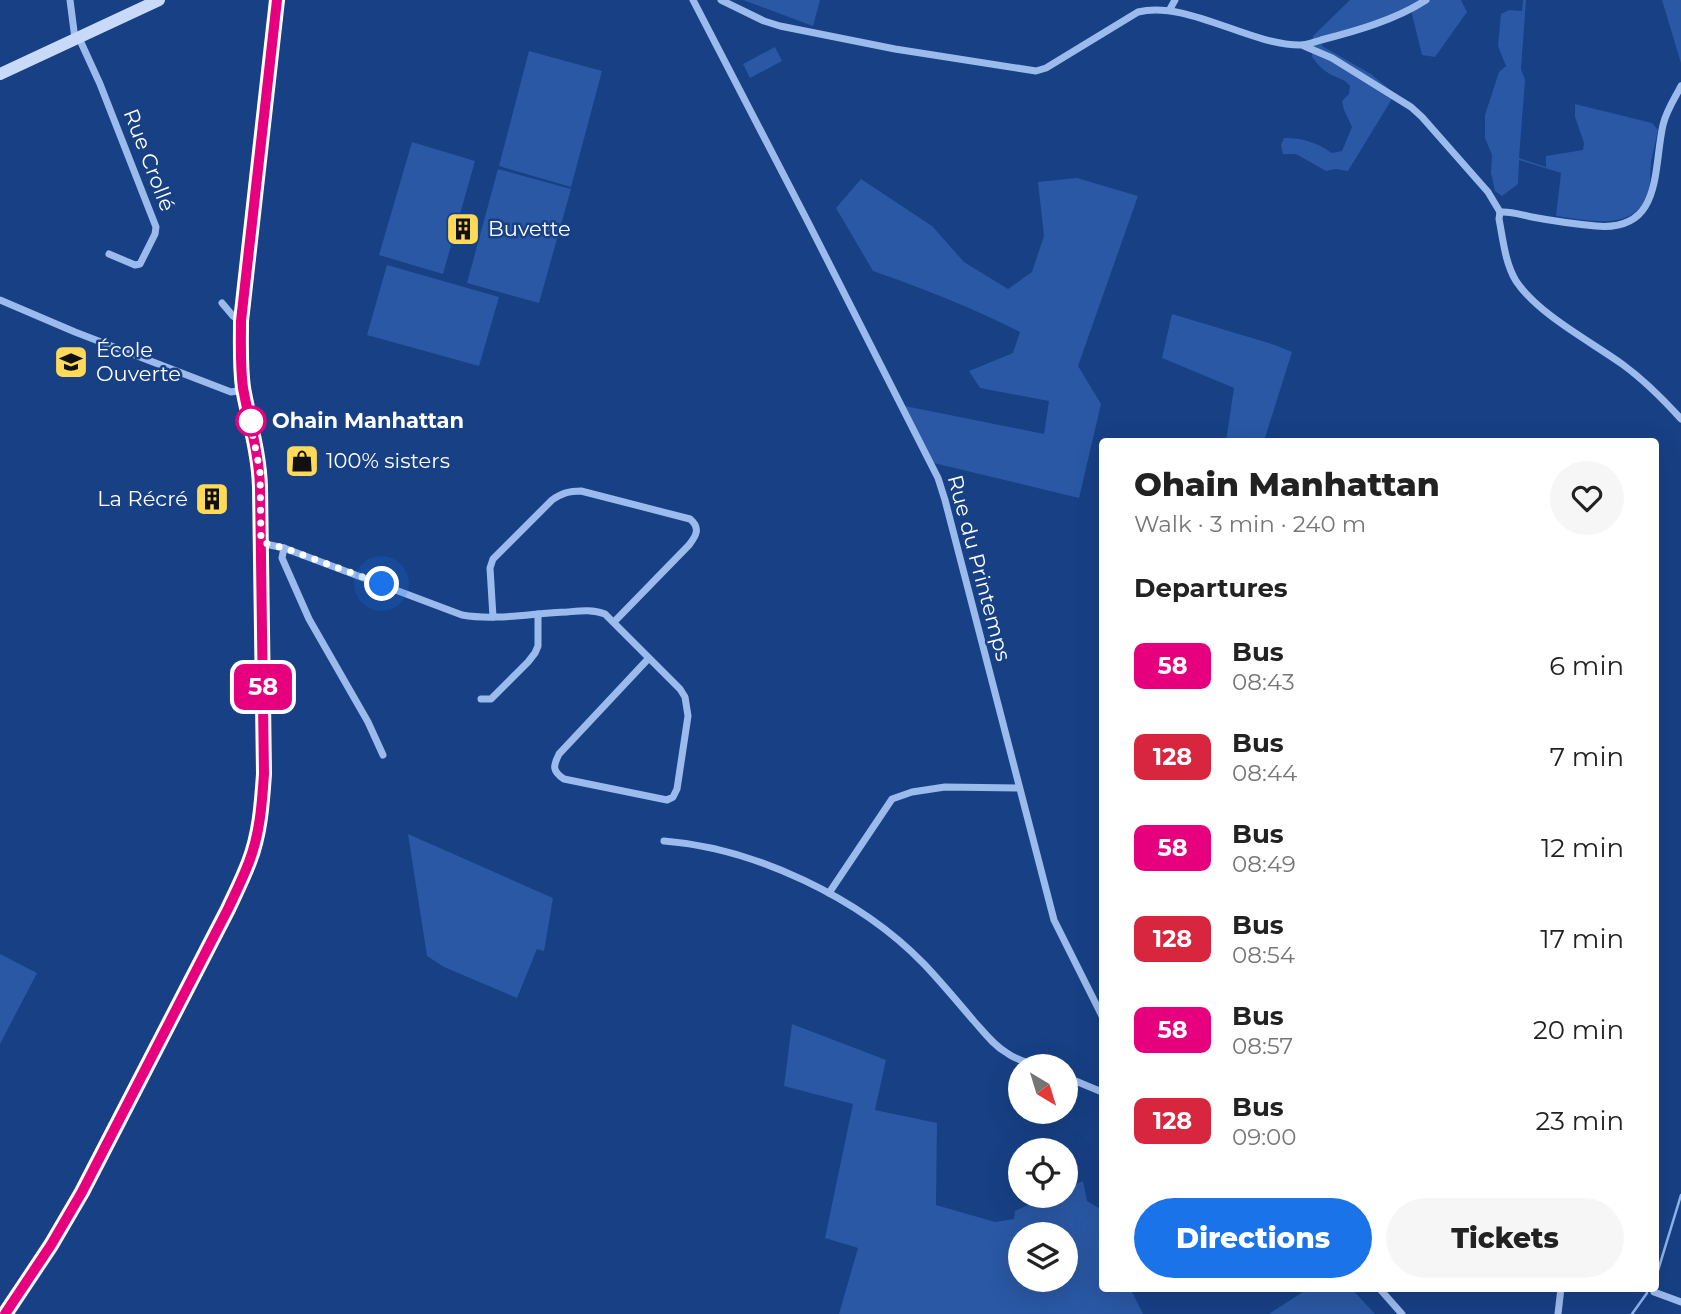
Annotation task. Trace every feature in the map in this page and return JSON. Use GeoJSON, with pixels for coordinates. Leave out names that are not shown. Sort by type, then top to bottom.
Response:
{"type":"FeatureCollection","features":[{"type":"Feature","properties":{"kind":"main road"},"geometry":{"type":"LineString","coordinates":[[0,74],[159,0]]}},
{"type":"Feature","properties":{"kind":"main road"},"geometry":{"type":"LineString","coordinates":[[5,1314],[82,1192],[228,909],[250,861],[257,833],[264,774],[260,471],[244,390],[241,321],[277,0]]}},
{"type":"Feature","properties":{"kind":"street","name":"Rue Crollé"},"geometry":{"type":"LineString","coordinates":[[70,0],[77,38],[100,83],[156,227],[141,264],[135,265],[109,254]]}},
{"type":"Feature","properties":{"kind":"street","name":"Rue du Printemps"},"geometry":{"type":"LineString","coordinates":[[692,0],[937,478],[952,525],[1054,920],[1099,1010]]}},
{"type":"Feature","properties":{"kind":"street"},"geometry":{"type":"LineString","coordinates":[[721,0],[780,26],[895,49],[1029,71],[1045,68],[1138,12],[1148,9],[1170,9],[1197,16],[1276,41],[1301,45],[1332,58],[1411,107],[1422,117],[1488,191],[1500,212],[1499,219],[1510,269],[1523,289],[1545,311],[1640,378],[1681,419]]}},
{"type":"Feature","properties":{"kind":"street"},"geometry":{"type":"LineString","coordinates":[[1170,9],[1175,0]]}},
{"type":"Feature","properties":{"kind":"street"},"geometry":{"type":"LineString","coordinates":[[1301,45],[1355,30],[1416,7],[1426,0]]}},
{"type":"Feature","properties":{"kind":"street"},"geometry":{"type":"LineString","coordinates":[[1500,212],[1510,211],[1552,221],[1600,227],[1627,223],[1635,218],[1642,212],[1652,193],[1663,126],[1681,86]]}},
{"type":"Feature","properties":{"kind":"street"},"geometry":{"type":"LineString","coordinates":[[0,300],[219,387],[231,391],[244,390]]}},
{"type":"Feature","properties":{"kind":"street"},"geometry":{"type":"LineString","coordinates":[[222,303],[241,321]]}},
{"type":"Feature","properties":{"kind":"street"},"geometry":{"type":"LineString","coordinates":[[493,617],[490,568],[493,559],[552,500],[561,494],[581,491],[690,519],[697,527],[689,545],[614,622]]}},
{"type":"Feature","properties":{"kind":"street"},"geometry":{"type":"LineString","coordinates":[[261,542],[284,548],[462,615],[493,617],[587,611],[605,614],[614,622],[680,689],[685,697],[688,716],[677,789],[673,797],[667,800],[564,779],[557,774],[555,768],[559,754],[649,658]]}},
{"type":"Feature","properties":{"kind":"street"},"geometry":{"type":"LineString","coordinates":[[284,548],[282,558],[303,607],[383,755]]}},
{"type":"Feature","properties":{"kind":"street"},"geometry":{"type":"LineString","coordinates":[[481,699],[491,699],[532,658],[538,646],[538,614]]}},
{"type":"Feature","properties":{"kind":"street"},"geometry":{"type":"LineString","coordinates":[[829,893],[892,799],[912,792],[945,788],[1019,788]]}},
{"type":"Feature","properties":{"kind":"street"},"geometry":{"type":"LineString","coordinates":[[664,841],[694,844],[750,858],[829,893],[875,922],[907,948],[992,1041],[1009,1054]]}},
{"type":"Feature","properties":{"kind":"street"},"geometry":{"type":"LineString","coordinates":[[1078,1082],[1099,1091]]}},
{"type":"Feature","properties":{"kind":"street"},"geometry":{"type":"LineString","coordinates":[[1383,1292],[1402,1314]]}},
{"type":"Feature","properties":{"kind":"street"},"geometry":{"type":"LineString","coordinates":[[1558,1314],[1561,1292]]}},
{"type":"Feature","properties":{"kind":"street"},"geometry":{"type":"LineString","coordinates":[[1654,1292],[1681,1302]]}},
{"type":"Feature","properties":{"kind":"shaded area"},"geometry":{"type":"Polygon","coordinates":[[[743,0],[820,0],[813,26],[743,0]]]}},
{"type":"Feature","properties":{"kind":"shaded area"},"geometry":{"type":"Polygon","coordinates":[[[1350,0],[1461,0],[1467,12],[1435,57],[1422,55],[1410,6],[1384,18],[1325,36],[1322,46],[1371,74],[1395,94],[1348,171],[1326,171],[1296,154],[1283,154],[1281,145],[1284,138],[1297,139],[1315,143],[1332,153],[1342,151],[1352,127],[1342,101],[1349,94],[1350,86],[1325,70],[1312,57],[1313,36],[1350,0]]]}},
{"type":"Feature","properties":{"kind":"shaded area"},"geometry":{"type":"Polygon","coordinates":[[[1523,0],[1526,0],[1521,69],[1525,80],[1519,158],[1546,167],[1546,156],[1583,150],[1584,143],[1575,117],[1575,104],[1652,123],[1658,130],[1649,189],[1643,203],[1634,213],[1611,221],[1556,216],[1561,173],[1519,160],[1518,184],[1502,196],[1495,191],[1491,173],[1492,155],[1485,138],[1485,115],[1499,72],[1506,66],[1498,46],[1501,14],[1509,10],[1522,11],[1523,0]]]}},
{"type":"Feature","properties":{"kind":"shaded area"},"geometry":{"type":"Polygon","coordinates":[[[1662,0],[1681,0],[1681,63],[1662,0]]]}},
{"type":"Feature","properties":{"kind":"shaded area"},"geometry":{"type":"Polygon","coordinates":[[[775,47],[782,61],[750,78],[743,64],[775,47]]]}},
{"type":"Feature","properties":{"kind":"shaded area"},"geometry":{"type":"Polygon","coordinates":[[[529,51],[602,71],[571,187],[499,166],[529,51]]]}},
{"type":"Feature","properties":{"kind":"shaded area"},"geometry":{"type":"Polygon","coordinates":[[[412,142],[475,161],[443,274],[379,255],[412,142]]]}},
{"type":"Feature","properties":{"kind":"shaded area"},"geometry":{"type":"Polygon","coordinates":[[[498,169],[571,189],[539,303],[467,283],[498,169]]]}},
{"type":"Feature","properties":{"kind":"shaded area"},"geometry":{"type":"Polygon","coordinates":[[[1077,178],[1138,196],[1078,366],[1101,404],[1079,498],[934,463],[905,406],[1044,434],[1049,401],[980,388],[969,371],[1013,353],[1020,332],[947,299],[873,271],[836,208],[861,179],[932,226],[964,262],[1008,289],[1032,272],[1044,236],[1038,182],[1077,178]]]}},
{"type":"Feature","properties":{"kind":"shaded area"},"geometry":{"type":"Polygon","coordinates":[[[387,265],[499,297],[479,366],[367,335],[387,265]]]}},
{"type":"Feature","properties":{"kind":"shaded area"},"geometry":{"type":"Polygon","coordinates":[[[1172,314],[1292,352],[1265,438],[1226,438],[1234,388],[1162,358],[1172,314]]]}},
{"type":"Feature","properties":{"kind":"shaded area"},"geometry":{"type":"Polygon","coordinates":[[[408,834],[553,898],[544,951],[537,949],[517,998],[444,967],[427,956],[408,834]]]}},
{"type":"Feature","properties":{"kind":"shaded area"},"geometry":{"type":"Polygon","coordinates":[[[0,954],[37,973],[0,1044],[0,954]]]}},
{"type":"Feature","properties":{"kind":"shaded area"},"geometry":{"type":"Polygon","coordinates":[[[792,1024],[886,1060],[875,1110],[937,1123],[936,1205],[995,1222],[1014,1219],[1015,1211],[1022,1208],[1078,1208],[1078,1183],[1083,1181],[1087,1201],[1099,1208],[1099,1292],[1132,1292],[1143,1314],[839,1314],[858,1248],[825,1238],[853,1104],[784,1086],[792,1024]]]}},
{"type":"Feature","properties":{"kind":"shaded area"},"geometry":{"type":"Polygon","coordinates":[[[1303,1292],[1355,1292],[1375,1314],[1269,1314],[1303,1292]]]}},
{"type":"Feature","properties":{"kind":"waterway"},"geometry":{"type":"LineString","coordinates":[[1659,1267],[1681,1195]]}},
{"type":"Feature","properties":{"kind":"waterway"},"geometry":{"type":"LineString","coordinates":[[1632,1314],[1647,1293]]}},
{"type":"Feature","properties":{"kind":"bus line","name":"58"},"geometry":{"type":"LineString","coordinates":[[5,1314],[82,1192],[228,909],[250,861],[257,833],[264,774],[260,471],[244,390],[241,321],[277,0]]}},
{"type":"Feature","properties":{"kind":"place","name":"Buvette"},"geometry":{"type":"Point","coordinates":[463,229]}},
{"type":"Feature","properties":{"kind":"place","name":"École Ouverte"},"geometry":{"type":"Point","coordinates":[71,362]}},
{"type":"Feature","properties":{"kind":"place","name":"Ohain Manhattan"},"geometry":{"type":"Point","coordinates":[251,421]}},
{"type":"Feature","properties":{"kind":"place","name":"100% sisters"},"geometry":{"type":"Point","coordinates":[302,461]}},
{"type":"Feature","properties":{"kind":"place","name":"La Récré"},"geometry":{"type":"Point","coordinates":[212,499]}},
{"type":"Feature","properties":{"kind":"route"},"geometry":{"type":"LineString","coordinates":[[251,421],[249,416],[260,471],[261,542],[382,584]]}}]}
